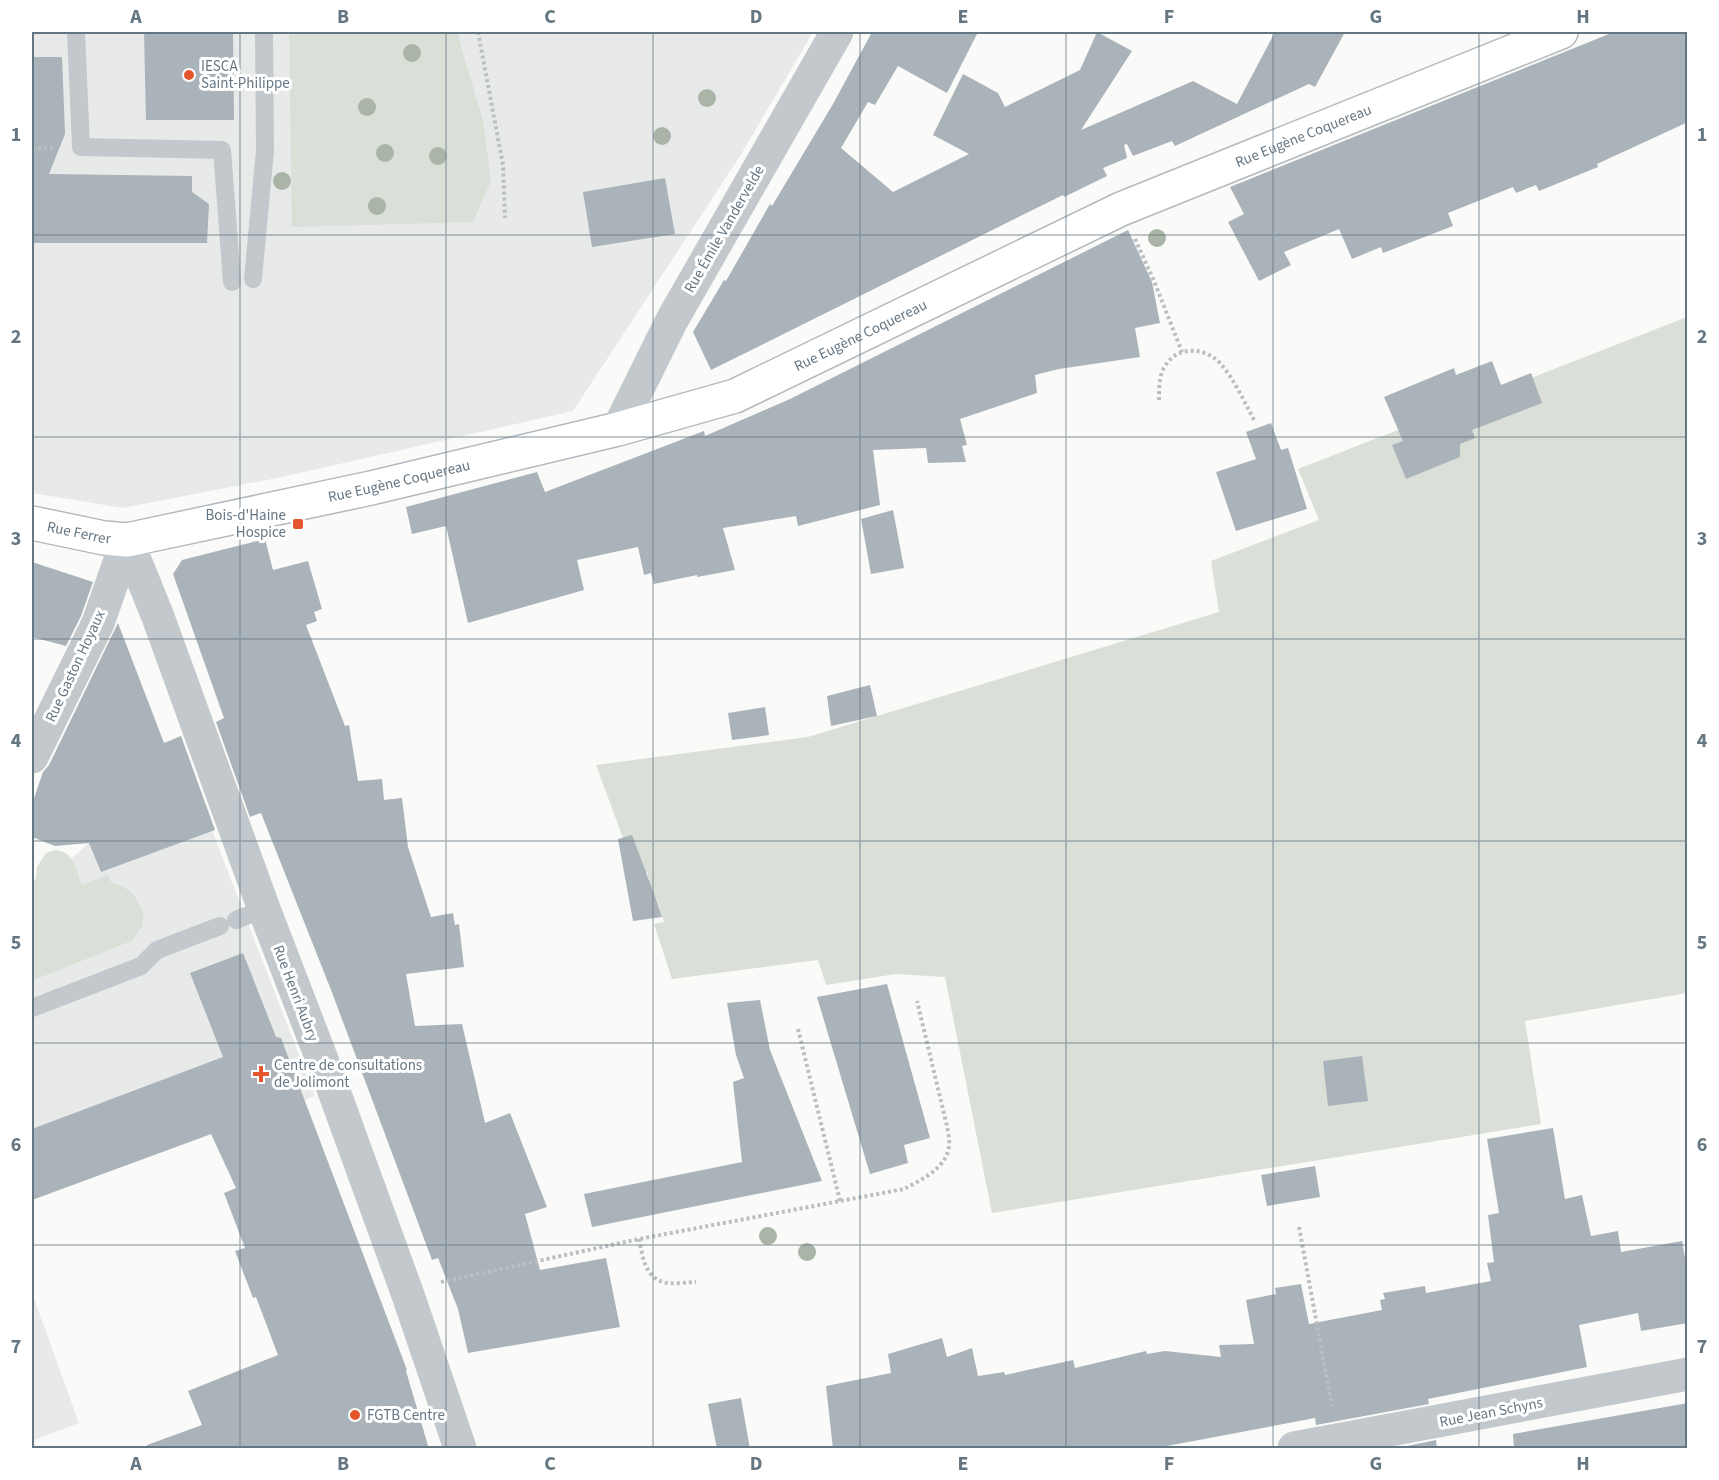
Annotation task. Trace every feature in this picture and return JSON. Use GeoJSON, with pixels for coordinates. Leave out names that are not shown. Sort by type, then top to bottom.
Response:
{"type":"FeatureCollection","features":[{"type":"Feature","properties":{"kind":"street","name":"Rue Émile Vandervelde"},"geometry":{"type":"LineString","coordinates":[[618,429],[672,320],[837,32]]}},
{"type":"Feature","properties":{"kind":"street","name":"Rue Eugène Coquereau"},"geometry":{"type":"LineString","coordinates":[[127,540],[371,488],[618,429],[735,396],[1121,208],[1561,32]]}},
{"type":"Feature","properties":{"kind":"street","name":"Rue Ferrer"},"geometry":{"type":"LineString","coordinates":[[32,523],[104,538],[127,540]]}},
{"type":"Feature","properties":{"kind":"street","name":"Rue Gaston Hoyaux"},"geometry":{"type":"LineString","coordinates":[[32,757],[98,623],[127,540]]}},
{"type":"Feature","properties":{"kind":"street","name":"Rue Henri Aubry"},"geometry":{"type":"LineString","coordinates":[[127,540],[158,617],[240,918],[331,1083],[408,1295],[460,1449]]}},
{"type":"Feature","properties":{"kind":"street","name":"Rue Jean Schyns"},"geometry":{"type":"LineString","coordinates":[[1294,1449],[1688,1374]]}},
{"type":"Feature","properties":{"kind":"lane"},"geometry":{"type":"LineString","coordinates":[[76,32],[81,147],[222,150],[232,282]]}},
{"type":"Feature","properties":{"kind":"lane"},"geometry":{"type":"LineString","coordinates":[[253,279],[265,150],[264,32]]}},
{"type":"Feature","properties":{"kind":"lane"},"geometry":{"type":"LineString","coordinates":[[32,1008],[141,966],[157,950],[240,918]]}},
{"type":"Feature","properties":{"kind":"path"},"geometry":{"type":"LineString","coordinates":[[478,32],[503,165],[505,218]]}},
{"type":"Feature","properties":{"kind":"path"},"geometry":{"type":"LineString","coordinates":[[1121,208],[1154,281],[1182,352]]}},
{"type":"Feature","properties":{"kind":"path"},"geometry":{"type":"LineString","coordinates":[[1159,400],[1162,371],[1169,360],[1182,352],[1199,351],[1218,362],[1227,373],[1254,420]]}},
{"type":"Feature","properties":{"kind":"path"},"geometry":{"type":"LineString","coordinates":[[408,1295],[438,1283],[639,1239],[904,1189],[921,1180],[938,1168],[949,1147],[947,1126],[917,1001]]}},
{"type":"Feature","properties":{"kind":"path"},"geometry":{"type":"LineString","coordinates":[[798,1029],[840,1201]]}},
{"type":"Feature","properties":{"kind":"path"},"geometry":{"type":"LineString","coordinates":[[1299,1227],[1338,1441]]}},
{"type":"Feature","properties":{"kind":"path"},"geometry":{"type":"LineString","coordinates":[[639,1239],[644,1266],[651,1274],[664,1283],[696,1282]]}},
{"type":"Feature","properties":{"kind":"shaded area"},"geometry":{"type":"Polygon","coordinates":[[[32,32],[813,32],[740,156],[573,411],[282,477],[123,508],[32,493],[32,32]]]}},
{"type":"Feature","properties":{"kind":"shaded area"},"geometry":{"type":"Polygon","coordinates":[[[289,32],[459,32],[460,43],[483,121],[491,181],[473,222],[292,227],[289,32]]]}},
{"type":"Feature","properties":{"kind":"shaded area"},"geometry":{"type":"Polygon","coordinates":[[[1687,317],[1687,993],[1525,1021],[1541,1124],[992,1213],[945,977],[896,974],[826,985],[818,960],[672,979],[654,924],[664,922],[656,898],[653,898],[647,872],[636,873],[596,765],[808,737],[1219,612],[1211,561],[1319,520],[1298,469],[1687,317]]]}},
{"type":"Feature","properties":{"kind":"shaded area"},"geometry":{"type":"Polygon","coordinates":[[[201,802],[315,1096],[32,1200],[32,981],[132,941],[123,886],[111,882],[82,885],[72,858],[89,843],[201,802]]]}},
{"type":"Feature","properties":{"kind":"shaded area"},"geometry":{"type":"Polygon","coordinates":[[[56,850],[71,858],[82,885],[108,875],[111,882],[123,886],[134,895],[143,912],[143,925],[132,941],[32,981],[32,881],[36,879],[37,867],[46,853],[56,850]]]}},
{"type":"Feature","properties":{"kind":"shaded area"},"geometry":{"type":"Polygon","coordinates":[[[32,1293],[79,1423],[32,1441],[32,1293]]]}},
{"type":"Feature","properties":{"kind":"building","name":"IESCA Saint-Philippe"},"geometry":{"type":"Polygon","coordinates":[[[144,32],[233,32],[234,120],[146,120],[144,32]]]}},
{"type":"Feature","properties":{"kind":"building"},"geometry":{"type":"Polygon","coordinates":[[[872,32],[978,32],[947,93],[898,66],[875,105],[868,102],[841,148],[893,192],[969,154],[933,135],[963,74],[998,93],[1005,107],[1080,70],[1097,32],[1132,51],[1081,130],[1193,81],[1237,104],[1275,32],[1345,32],[1315,87],[1309,84],[1175,146],[1172,141],[1133,156],[1127,144],[1124,145],[1127,158],[1103,168],[1107,176],[1064,197],[1063,195],[711,370],[693,332],[833,104],[872,32]]]}},
{"type":"Feature","properties":{"kind":"building"},"geometry":{"type":"Polygon","coordinates":[[[1614,32],[1688,32],[1688,122],[1597,164],[1598,167],[1539,191],[1536,185],[1516,193],[1513,187],[1448,213],[1453,226],[1383,253],[1381,247],[1352,259],[1339,229],[1284,252],[1291,265],[1259,281],[1228,222],[1244,214],[1230,187],[1614,32]]]}},
{"type":"Feature","properties":{"kind":"building"},"geometry":{"type":"Polygon","coordinates":[[[32,57],[62,57],[65,134],[49,174],[192,176],[192,192],[209,204],[207,243],[32,243],[32,57]]]}},
{"type":"Feature","properties":{"kind":"building"},"geometry":{"type":"Polygon","coordinates":[[[665,178],[675,234],[592,247],[583,192],[665,178]]]}},
{"type":"Feature","properties":{"kind":"building"},"geometry":{"type":"Polygon","coordinates":[[[1128,230],[1152,282],[1160,323],[1135,328],[1140,357],[1059,369],[1035,375],[1037,393],[960,419],[967,445],[962,446],[966,462],[928,463],[926,448],[873,450],[880,505],[798,526],[796,516],[723,528],[735,570],[654,584],[651,573],[644,575],[638,547],[577,560],[584,590],[468,623],[446,526],[412,534],[406,507],[537,472],[545,492],[704,431],[705,436],[790,399],[1128,230]]]}},
{"type":"Feature","properties":{"kind":"building"},"geometry":{"type":"Polygon","coordinates":[[[1492,361],[1501,385],[1531,373],[1542,403],[1472,430],[1475,438],[1460,444],[1460,457],[1406,479],[1392,445],[1403,441],[1384,397],[1454,368],[1456,375],[1492,361]]]}},
{"type":"Feature","properties":{"kind":"building"},"geometry":{"type":"Polygon","coordinates":[[[1271,423],[1281,450],[1288,448],[1307,509],[1236,531],[1216,472],[1256,459],[1246,432],[1271,423]]]}},
{"type":"Feature","properties":{"kind":"building"},"geometry":{"type":"Polygon","coordinates":[[[893,510],[904,568],[871,574],[861,519],[893,510]]]}},
{"type":"Feature","properties":{"kind":"building"},"geometry":{"type":"Polygon","coordinates":[[[265,539],[273,570],[308,561],[322,609],[314,612],[317,621],[306,625],[345,726],[349,725],[358,781],[382,779],[384,800],[402,798],[408,847],[431,917],[453,913],[455,925],[459,924],[464,967],[406,974],[415,1026],[462,1024],[485,1123],[510,1113],[547,1207],[525,1214],[540,1270],[606,1258],[620,1327],[468,1353],[458,1309],[438,1258],[432,1260],[333,995],[261,813],[250,817],[216,722],[224,718],[173,574],[182,560],[265,539]]]}},
{"type":"Feature","properties":{"kind":"building"},"geometry":{"type":"Polygon","coordinates":[[[32,562],[93,582],[81,616],[66,646],[32,637],[32,562]]]}},
{"type":"Feature","properties":{"kind":"building"},"geometry":{"type":"Polygon","coordinates":[[[118,623],[164,743],[181,736],[215,830],[101,872],[89,843],[55,846],[32,837],[32,804],[43,772],[49,765],[118,623]]]}},
{"type":"Feature","properties":{"kind":"building"},"geometry":{"type":"Polygon","coordinates":[[[870,685],[877,716],[831,726],[827,696],[870,685]]]}},
{"type":"Feature","properties":{"kind":"building"},"geometry":{"type":"Polygon","coordinates":[[[765,707],[769,735],[732,740],[728,713],[765,707]]]}},
{"type":"Feature","properties":{"kind":"building"},"geometry":{"type":"Polygon","coordinates":[[[632,835],[662,917],[633,921],[618,839],[632,835]]]}},
{"type":"Feature","properties":{"kind":"building"},"geometry":{"type":"Polygon","coordinates":[[[243,953],[276,1037],[281,1038],[407,1370],[429,1449],[148,1449],[147,1445],[202,1425],[188,1391],[278,1355],[256,1297],[253,1298],[235,1251],[245,1248],[224,1193],[236,1188],[211,1134],[32,1200],[32,1129],[223,1057],[190,973],[243,953]]]}},
{"type":"Feature","properties":{"kind":"building"},"geometry":{"type":"Polygon","coordinates":[[[887,984],[930,1138],[904,1145],[908,1163],[870,1174],[817,997],[887,984]]]}},
{"type":"Feature","properties":{"kind":"building"},"geometry":{"type":"Polygon","coordinates":[[[760,1000],[770,1050],[822,1181],[592,1227],[584,1194],[742,1162],[733,1082],[744,1078],[736,1055],[727,1003],[760,1000]]]}},
{"type":"Feature","properties":{"kind":"building"},"geometry":{"type":"Polygon","coordinates":[[[1362,1056],[1368,1101],[1328,1106],[1323,1061],[1362,1056]]]}},
{"type":"Feature","properties":{"kind":"building"},"geometry":{"type":"Polygon","coordinates":[[[1553,1128],[1565,1199],[1582,1195],[1591,1236],[1618,1231],[1621,1252],[1682,1241],[1688,1275],[1688,1323],[1641,1331],[1638,1313],[1579,1325],[1587,1367],[1428,1399],[1429,1404],[1316,1425],[1315,1418],[1151,1449],[833,1449],[826,1386],[891,1373],[888,1354],[942,1338],[947,1357],[972,1348],[978,1376],[1004,1372],[1005,1375],[1073,1360],[1075,1368],[1146,1351],[1147,1354],[1165,1351],[1221,1357],[1219,1345],[1254,1344],[1246,1300],[1276,1294],[1275,1288],[1301,1284],[1309,1324],[1382,1310],[1380,1300],[1385,1299],[1383,1293],[1425,1286],[1426,1293],[1491,1281],[1487,1263],[1494,1262],[1488,1215],[1499,1213],[1487,1139],[1553,1128]]]}},
{"type":"Feature","properties":{"kind":"building"},"geometry":{"type":"Polygon","coordinates":[[[1315,1166],[1320,1197],[1267,1206],[1261,1175],[1315,1166]]]}},
{"type":"Feature","properties":{"kind":"building"},"geometry":{"type":"Polygon","coordinates":[[[741,1398],[750,1449],[717,1449],[708,1404],[741,1398]]]}},
{"type":"Feature","properties":{"kind":"building"},"geometry":{"type":"Polygon","coordinates":[[[1688,1403],[1688,1449],[1514,1449],[1513,1434],[1688,1403]]]}},
{"type":"Feature","properties":{"kind":"building"},"geometry":{"type":"Polygon","coordinates":[[[1436,1440],[1437,1449],[1393,1449],[1436,1440]]]}},
{"type":"Feature","properties":{"kind":"place","name":"IESCA Saint-Philippe"},"geometry":{"type":"Point","coordinates":[189,75]}},
{"type":"Feature","properties":{"kind":"place","name":"Bois-d'Haine Hospice"},"geometry":{"type":"Point","coordinates":[298,524]}},
{"type":"Feature","properties":{"kind":"place","name":"Centre de consultations de Jolimont"},"geometry":{"type":"Point","coordinates":[261,1074]}},
{"type":"Feature","properties":{"kind":"place","name":"FGTB Centre"},"geometry":{"type":"Point","coordinates":[355,1415]}}]}
